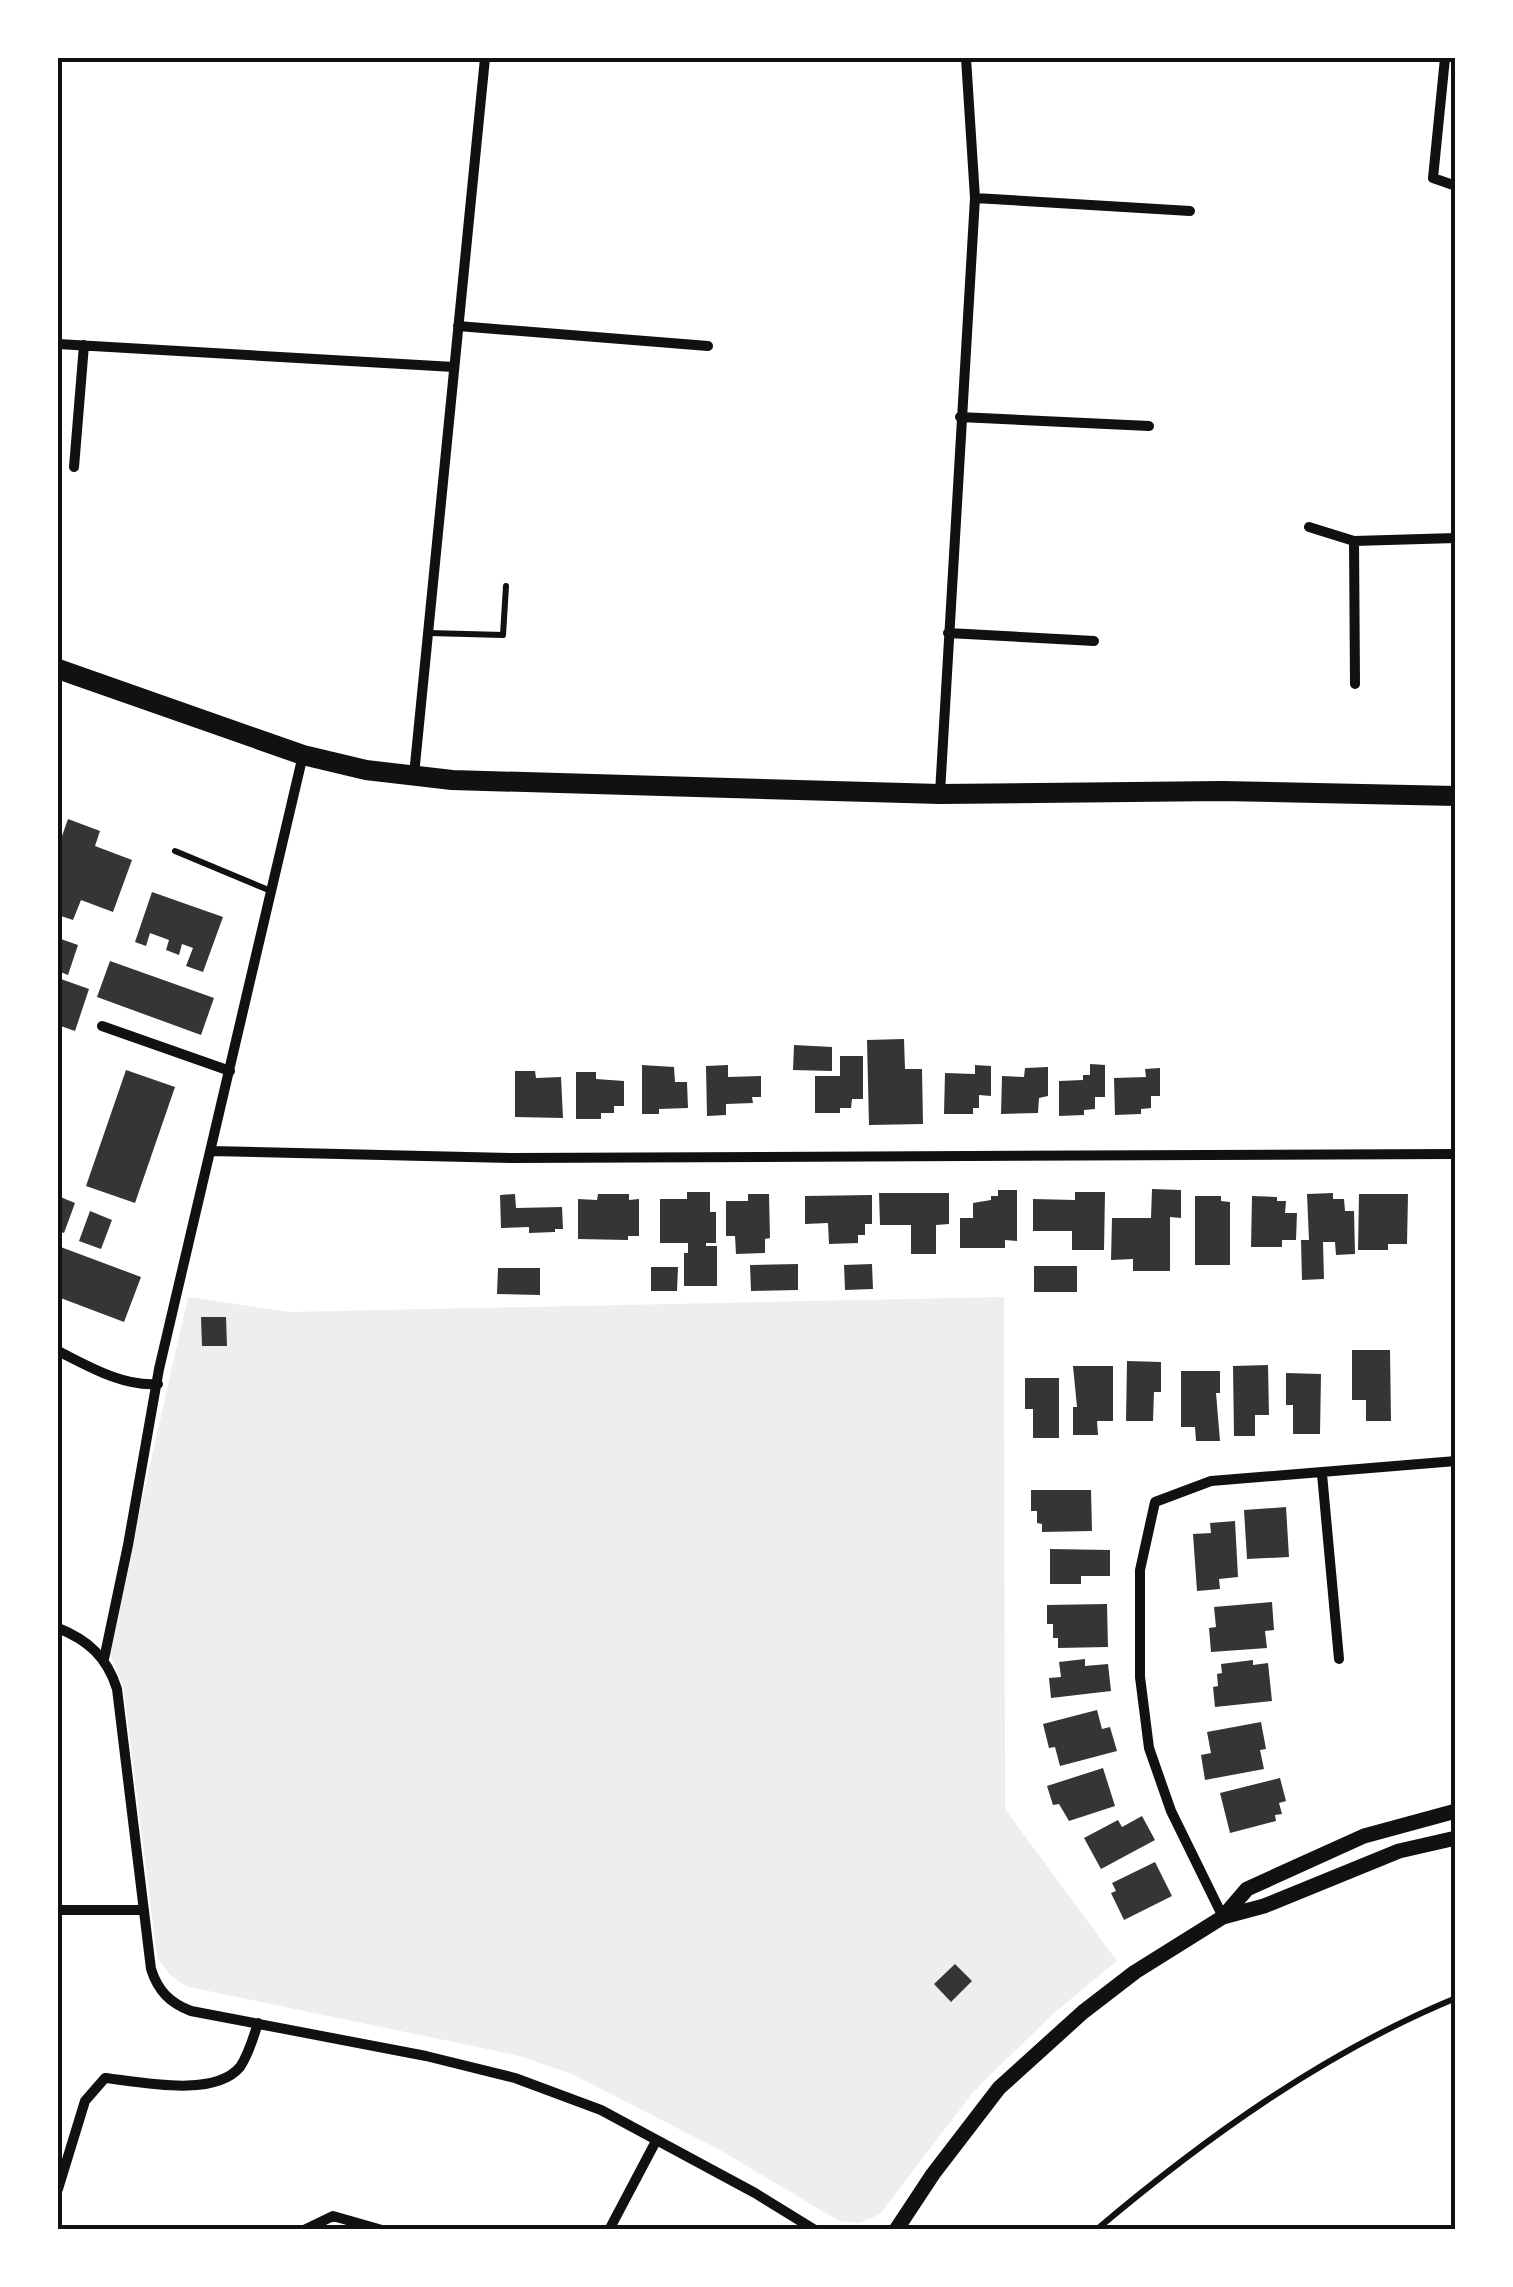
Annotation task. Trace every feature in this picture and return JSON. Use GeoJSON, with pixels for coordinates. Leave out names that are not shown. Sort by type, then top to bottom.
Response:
{"type":"FeatureCollection","features":[{"type":"Feature","properties":{"kind":"main road"},"geometry":{"type":"LineString","coordinates":[[58,669],[303,755],[366,770],[452,780],[940,794],[1222,791],[1456,796]]}},
{"type":"Feature","properties":{"kind":"street"},"geometry":{"type":"LineString","coordinates":[[414,775],[485,58]]}},
{"type":"Feature","properties":{"kind":"street"},"geometry":{"type":"LineString","coordinates":[[940,794],[975,198],[966,58]]}},
{"type":"Feature","properties":{"kind":"street"},"geometry":{"type":"LineString","coordinates":[[1445,58],[1433,178],[1456,186]]}},
{"type":"Feature","properties":{"kind":"street"},"geometry":{"type":"LineString","coordinates":[[975,198],[1190,211]]}},
{"type":"Feature","properties":{"kind":"street"},"geometry":{"type":"LineString","coordinates":[[458,326],[708,346]]}},
{"type":"Feature","properties":{"kind":"street"},"geometry":{"type":"LineString","coordinates":[[58,344],[454,367]]}},
{"type":"Feature","properties":{"kind":"street"},"geometry":{"type":"LineString","coordinates":[[74,467],[84,345]]}},
{"type":"Feature","properties":{"kind":"street"},"geometry":{"type":"LineString","coordinates":[[960,417],[1148,426]]}},
{"type":"Feature","properties":{"kind":"street"},"geometry":{"type":"LineString","coordinates":[[1310,527],[1354,540],[1456,538]]}},
{"type":"Feature","properties":{"kind":"street"},"geometry":{"type":"LineString","coordinates":[[1354,540],[1355,684]]}},
{"type":"Feature","properties":{"kind":"street"},"geometry":{"type":"LineString","coordinates":[[948,633],[1094,641]]}},
{"type":"Feature","properties":{"kind":"street"},"geometry":{"type":"LineString","coordinates":[[104,1659],[158,1384],[303,755]]}},
{"type":"Feature","properties":{"kind":"street"},"geometry":{"type":"LineString","coordinates":[[102,1026],[230,1071]]}},
{"type":"Feature","properties":{"kind":"street"},"geometry":{"type":"LineString","coordinates":[[210,1151],[512,1158],[1456,1154]]}},
{"type":"Feature","properties":{"kind":"street"},"geometry":{"type":"LineString","coordinates":[[58,1351],[100,1372],[137,1383],[158,1384]]}},
{"type":"Feature","properties":{"kind":"street"},"geometry":{"type":"LineString","coordinates":[[1222,1917],[1170,1811],[1149,1748],[1140,1677],[1140,1570],[1155,1502],[1211,1481],[1456,1461]]}},
{"type":"Feature","properties":{"kind":"street"},"geometry":{"type":"LineString","coordinates":[[1322,1474],[1339,1660]]}},
{"type":"Feature","properties":{"kind":"street"},"geometry":{"type":"LineString","coordinates":[[58,1628],[81,1638],[104,1659],[118,1688],[155,1980],[170,2000],[191,2011],[426,2056],[515,2078],[601,2110],[815,2230]]}},
{"type":"Feature","properties":{"kind":"street"},"geometry":{"type":"LineString","coordinates":[[896,2230],[999,2088],[1083,2012],[1135,1972],[1222,1917],[1247,1889],[1364,1836],[1456,1811]]}},
{"type":"Feature","properties":{"kind":"street"},"geometry":{"type":"LineString","coordinates":[[1222,1917],[1264,1906],[1399,1851],[1456,1838]]}},
{"type":"Feature","properties":{"kind":"street"},"geometry":{"type":"LineString","coordinates":[[58,1910],[144,1910]]}},
{"type":"Feature","properties":{"kind":"street"},"geometry":{"type":"LineString","coordinates":[[58,2189],[85,2102],[105,2078],[194,2086],[224,2080],[240,2066],[258,2024]]}},
{"type":"Feature","properties":{"kind":"street"},"geometry":{"type":"LineString","coordinates":[[58,2137],[71,2141]]}},
{"type":"Feature","properties":{"kind":"street"},"geometry":{"type":"LineString","coordinates":[[609,2230],[656,2141]]}},
{"type":"Feature","properties":{"kind":"street"},"geometry":{"type":"LineString","coordinates":[[304,2230],[334,2216],[382,2230]]}},
{"type":"Feature","properties":{"kind":"lane"},"geometry":{"type":"LineString","coordinates":[[429,633],[503,635],[506,586]]}},
{"type":"Feature","properties":{"kind":"lane"},"geometry":{"type":"LineString","coordinates":[[175,851],[272,891]]}},
{"type":"Feature","properties":{"kind":"lane"},"geometry":{"type":"LineString","coordinates":[[1096,2230],[1156,2179],[1302,2075],[1456,1998]]}},
{"type":"Feature","properties":{"kind":"shaded area"},"geometry":{"type":"Polygon","coordinates":[[[188,1297],[289,1312],[1004,1297],[1005,1809],[1117,1961],[1054,2013],[974,2091],[880,2214],[860,2223],[839,2221],[720,2150],[572,2074],[516,2055],[189,1987],[164,1967],[157,1957],[123,1685],[108,1650],[188,1297]]]}},
{"type":"Feature","properties":{"kind":"building"},"geometry":{"type":"Polygon","coordinates":[[[68,819],[100,831],[95,846],[132,860],[113,912],[81,900],[73,920],[58,915],[58,834],[62,836],[68,819]]]}},
{"type":"Feature","properties":{"kind":"building"},"geometry":{"type":"Polygon","coordinates":[[[152,892],[223,917],[203,972],[186,966],[193,948],[182,944],[179,955],[166,950],[169,940],[150,933],[146,946],[135,942],[152,892]]]}},
{"type":"Feature","properties":{"kind":"building"},"geometry":{"type":"Polygon","coordinates":[[[58,938],[78,945],[68,975],[58,971],[58,938]]]}},
{"type":"Feature","properties":{"kind":"building"},"geometry":{"type":"Polygon","coordinates":[[[110,961],[214,998],[201,1035],[97,997],[110,961]]]}},
{"type":"Feature","properties":{"kind":"building"},"geometry":{"type":"Polygon","coordinates":[[[58,978],[89,989],[75,1031],[58,1025],[58,978]]]}},
{"type":"Feature","properties":{"kind":"building"},"geometry":{"type":"Polygon","coordinates":[[[904,1039],[905,1069],[922,1069],[923,1124],[869,1125],[867,1040],[904,1039]]]}},
{"type":"Feature","properties":{"kind":"building"},"geometry":{"type":"Polygon","coordinates":[[[794,1045],[832,1047],[832,1071],[793,1070],[794,1045]]]}},
{"type":"Feature","properties":{"kind":"building"},"geometry":{"type":"Polygon","coordinates":[[[840,1056],[863,1056],[863,1099],[852,1099],[851,1108],[840,1108],[840,1113],[815,1113],[815,1076],[840,1076],[840,1056]]]}},
{"type":"Feature","properties":{"kind":"building"},"geometry":{"type":"Polygon","coordinates":[[[1090,1064],[1105,1065],[1105,1097],[1095,1097],[1095,1109],[1084,1110],[1084,1115],[1059,1116],[1059,1081],[1083,1080],[1083,1075],[1090,1075],[1090,1064]]]}},
{"type":"Feature","properties":{"kind":"building"},"geometry":{"type":"Polygon","coordinates":[[[642,1065],[674,1067],[675,1082],[687,1082],[688,1108],[642,1114],[642,1065]]]}},
{"type":"Feature","properties":{"kind":"building"},"geometry":{"type":"Polygon","coordinates":[[[728,1065],[728,1077],[761,1076],[761,1097],[752,1097],[753,1103],[726,1104],[726,1115],[707,1116],[706,1066],[728,1065]]]}},
{"type":"Feature","properties":{"kind":"building"},"geometry":{"type":"Polygon","coordinates":[[[975,1065],[991,1066],[991,1096],[979,1095],[979,1108],[973,1108],[973,1114],[944,1114],[945,1073],[975,1074],[975,1065]]]}},
{"type":"Feature","properties":{"kind":"building"},"geometry":{"type":"Polygon","coordinates":[[[1048,1067],[1048,1096],[1039,1098],[1038,1113],[1001,1114],[1002,1076],[1024,1077],[1025,1068],[1048,1067]]]}},
{"type":"Feature","properties":{"kind":"building"},"geometry":{"type":"Polygon","coordinates":[[[1160,1068],[1160,1096],[1151,1096],[1151,1108],[1141,1109],[1141,1114],[1115,1115],[1114,1078],[1146,1077],[1145,1069],[1160,1068]]]}},
{"type":"Feature","properties":{"kind":"building"},"geometry":{"type":"Polygon","coordinates":[[[126,1070],[175,1087],[135,1203],[86,1186],[126,1070]]]}},
{"type":"Feature","properties":{"kind":"building"},"geometry":{"type":"Polygon","coordinates":[[[515,1071],[535,1071],[536,1078],[561,1077],[563,1118],[515,1117],[515,1071]]]}},
{"type":"Feature","properties":{"kind":"building"},"geometry":{"type":"Polygon","coordinates":[[[576,1072],[596,1072],[596,1079],[624,1081],[624,1106],[614,1106],[614,1113],[601,1113],[601,1119],[576,1119],[576,1072]]]}},
{"type":"Feature","properties":{"kind":"building"},"geometry":{"type":"Polygon","coordinates":[[[1152,1189],[1181,1190],[1181,1218],[1170,1217],[1170,1271],[1133,1271],[1133,1259],[1111,1260],[1112,1218],[1151,1218],[1152,1189]]]}},
{"type":"Feature","properties":{"kind":"building"},"geometry":{"type":"Polygon","coordinates":[[[998,1190],[1017,1190],[1017,1241],[1005,1240],[1005,1248],[960,1248],[960,1218],[973,1218],[973,1203],[991,1200],[991,1196],[998,1196],[998,1190]]]}},
{"type":"Feature","properties":{"kind":"building"},"geometry":{"type":"Polygon","coordinates":[[[687,1192],[710,1192],[710,1212],[716,1212],[716,1243],[706,1246],[717,1246],[717,1286],[684,1286],[684,1253],[688,1253],[688,1243],[660,1243],[660,1199],[687,1199],[687,1192]]]}},
{"type":"Feature","properties":{"kind":"building"},"geometry":{"type":"Polygon","coordinates":[[[1075,1192],[1105,1192],[1104,1250],[1072,1250],[1072,1231],[1033,1231],[1033,1199],[1075,1200],[1075,1192]]]}},
{"type":"Feature","properties":{"kind":"building"},"geometry":{"type":"Polygon","coordinates":[[[879,1193],[949,1193],[949,1224],[936,1225],[936,1254],[911,1254],[911,1225],[880,1225],[879,1193]]]}},
{"type":"Feature","properties":{"kind":"building"},"geometry":{"type":"Polygon","coordinates":[[[1333,1193],[1333,1199],[1344,1199],[1345,1211],[1354,1211],[1355,1254],[1336,1255],[1335,1242],[1323,1242],[1324,1279],[1302,1280],[1301,1240],[1309,1240],[1307,1194],[1333,1193]]]}},
{"type":"Feature","properties":{"kind":"building"},"geometry":{"type":"Polygon","coordinates":[[[515,1194],[516,1208],[562,1207],[563,1229],[529,1233],[529,1227],[501,1228],[500,1195],[515,1194]]]}},
{"type":"Feature","properties":{"kind":"building"},"geometry":{"type":"Polygon","coordinates":[[[598,1194],[629,1194],[629,1200],[639,1199],[639,1236],[628,1236],[628,1240],[578,1239],[578,1199],[597,1200],[598,1194]]]}},
{"type":"Feature","properties":{"kind":"building"},"geometry":{"type":"Polygon","coordinates":[[[748,1194],[769,1194],[770,1238],[765,1239],[765,1253],[736,1254],[735,1236],[726,1236],[726,1201],[748,1201],[748,1194]]]}},
{"type":"Feature","properties":{"kind":"building"},"geometry":{"type":"Polygon","coordinates":[[[1359,1194],[1408,1194],[1407,1244],[1388,1244],[1388,1250],[1358,1250],[1359,1194]]]}},
{"type":"Feature","properties":{"kind":"building"},"geometry":{"type":"Polygon","coordinates":[[[872,1195],[872,1224],[865,1224],[865,1235],[858,1235],[858,1243],[829,1244],[828,1223],[805,1224],[805,1196],[872,1195]]]}},
{"type":"Feature","properties":{"kind":"building"},"geometry":{"type":"Polygon","coordinates":[[[58,1196],[75,1203],[64,1233],[58,1231],[58,1196]]]}},
{"type":"Feature","properties":{"kind":"building"},"geometry":{"type":"Polygon","coordinates":[[[1195,1196],[1221,1196],[1221,1201],[1230,1202],[1230,1265],[1195,1265],[1195,1196]]]}},
{"type":"Feature","properties":{"kind":"building"},"geometry":{"type":"Polygon","coordinates":[[[1252,1196],[1286,1201],[1285,1213],[1297,1213],[1296,1240],[1282,1240],[1282,1247],[1251,1247],[1252,1196]]]}},
{"type":"Feature","properties":{"kind":"building"},"geometry":{"type":"Polygon","coordinates":[[[90,1211],[112,1220],[101,1249],[79,1241],[90,1211]]]}},
{"type":"Feature","properties":{"kind":"building"},"geometry":{"type":"Polygon","coordinates":[[[58,1246],[141,1277],[124,1322],[58,1297],[58,1246]]]}},
{"type":"Feature","properties":{"kind":"building"},"geometry":{"type":"Polygon","coordinates":[[[798,1264],[798,1290],[751,1291],[750,1265],[798,1264]]]}},
{"type":"Feature","properties":{"kind":"building"},"geometry":{"type":"Polygon","coordinates":[[[872,1264],[873,1289],[845,1290],[844,1265],[872,1264]]]}},
{"type":"Feature","properties":{"kind":"building"},"geometry":{"type":"Polygon","coordinates":[[[1034,1266],[1077,1266],[1077,1292],[1034,1292],[1034,1266]]]}},
{"type":"Feature","properties":{"kind":"building"},"geometry":{"type":"Polygon","coordinates":[[[651,1267],[678,1267],[677,1291],[651,1291],[651,1267]]]}},
{"type":"Feature","properties":{"kind":"building"},"geometry":{"type":"Polygon","coordinates":[[[498,1268],[540,1268],[540,1295],[497,1294],[498,1268]]]}},
{"type":"Feature","properties":{"kind":"building"},"geometry":{"type":"Polygon","coordinates":[[[201,1317],[226,1317],[227,1346],[202,1346],[201,1317]]]}},
{"type":"Feature","properties":{"kind":"building"},"geometry":{"type":"Polygon","coordinates":[[[1352,1350],[1390,1350],[1391,1421],[1366,1421],[1366,1400],[1352,1400],[1352,1350]]]}},
{"type":"Feature","properties":{"kind":"building"},"geometry":{"type":"Polygon","coordinates":[[[1127,1361],[1161,1362],[1161,1392],[1154,1392],[1153,1421],[1126,1421],[1127,1361]]]}},
{"type":"Feature","properties":{"kind":"building"},"geometry":{"type":"Polygon","coordinates":[[[1268,1365],[1269,1415],[1255,1415],[1255,1436],[1234,1436],[1233,1366],[1268,1365]]]}},
{"type":"Feature","properties":{"kind":"building"},"geometry":{"type":"Polygon","coordinates":[[[1073,1366],[1113,1366],[1113,1421],[1097,1421],[1098,1435],[1073,1435],[1073,1407],[1077,1407],[1073,1366]]]}},
{"type":"Feature","properties":{"kind":"building"},"geometry":{"type":"Polygon","coordinates":[[[1181,1371],[1220,1371],[1220,1393],[1216,1393],[1220,1441],[1196,1441],[1195,1427],[1181,1427],[1181,1371]]]}},
{"type":"Feature","properties":{"kind":"building"},"geometry":{"type":"Polygon","coordinates":[[[1286,1373],[1321,1374],[1320,1434],[1293,1434],[1293,1405],[1286,1405],[1286,1373]]]}},
{"type":"Feature","properties":{"kind":"building"},"geometry":{"type":"Polygon","coordinates":[[[1025,1378],[1059,1378],[1059,1438],[1033,1438],[1033,1409],[1025,1409],[1025,1378]]]}},
{"type":"Feature","properties":{"kind":"building"},"geometry":{"type":"Polygon","coordinates":[[[1031,1490],[1091,1490],[1092,1531],[1042,1532],[1037,1511],[1031,1511],[1031,1490]]]}},
{"type":"Feature","properties":{"kind":"building"},"geometry":{"type":"Polygon","coordinates":[[[1286,1507],[1289,1557],[1247,1559],[1244,1510],[1286,1507]]]}},
{"type":"Feature","properties":{"kind":"building"},"geometry":{"type":"Polygon","coordinates":[[[1235,1521],[1238,1577],[1219,1579],[1220,1589],[1197,1591],[1193,1534],[1211,1533],[1210,1523],[1235,1521]]]}},
{"type":"Feature","properties":{"kind":"building"},"geometry":{"type":"Polygon","coordinates":[[[1050,1549],[1110,1550],[1110,1576],[1081,1576],[1081,1584],[1050,1584],[1050,1549]]]}},
{"type":"Feature","properties":{"kind":"building"},"geometry":{"type":"Polygon","coordinates":[[[1272,1602],[1274,1630],[1265,1631],[1267,1648],[1211,1652],[1209,1628],[1216,1627],[1214,1607],[1272,1602]]]}},
{"type":"Feature","properties":{"kind":"building"},"geometry":{"type":"Polygon","coordinates":[[[1107,1604],[1108,1647],[1058,1648],[1053,1624],[1047,1624],[1047,1605],[1107,1604]]]}},
{"type":"Feature","properties":{"kind":"building"},"geometry":{"type":"Polygon","coordinates":[[[1085,1659],[1085,1666],[1108,1664],[1111,1691],[1051,1698],[1049,1678],[1061,1677],[1059,1662],[1085,1659]]]}},
{"type":"Feature","properties":{"kind":"building"},"geometry":{"type":"Polygon","coordinates":[[[1253,1660],[1253,1665],[1268,1663],[1272,1701],[1215,1707],[1213,1687],[1218,1686],[1221,1664],[1253,1660]]]}},
{"type":"Feature","properties":{"kind":"building"},"geometry":{"type":"Polygon","coordinates":[[[1097,1710],[1102,1729],[1110,1727],[1117,1751],[1060,1766],[1055,1747],[1049,1748],[1043,1724],[1097,1710]]]}},
{"type":"Feature","properties":{"kind":"building"},"geometry":{"type":"Polygon","coordinates":[[[1261,1722],[1266,1749],[1260,1750],[1264,1769],[1205,1780],[1201,1755],[1211,1753],[1207,1732],[1261,1722]]]}},
{"type":"Feature","properties":{"kind":"building"},"geometry":{"type":"Polygon","coordinates":[[[1103,1768],[1115,1806],[1069,1821],[1059,1804],[1053,1805],[1047,1786],[1103,1768]]]}},
{"type":"Feature","properties":{"kind":"building"},"geometry":{"type":"Polygon","coordinates":[[[1280,1778],[1286,1801],[1279,1803],[1282,1814],[1275,1815],[1276,1821],[1230,1833],[1220,1793],[1280,1778]]]}},
{"type":"Feature","properties":{"kind":"building"},"geometry":{"type":"Polygon","coordinates":[[[1142,1816],[1155,1840],[1101,1869],[1084,1838],[1118,1820],[1122,1827],[1142,1816]]]}},
{"type":"Feature","properties":{"kind":"building"},"geometry":{"type":"Polygon","coordinates":[[[1155,1862],[1172,1896],[1124,1920],[1111,1893],[1116,1891],[1112,1883],[1155,1862]]]}},
{"type":"Feature","properties":{"kind":"building"},"geometry":{"type":"Polygon","coordinates":[[[955,1964],[972,1981],[951,2002],[934,1984],[955,1964]]]}}]}
